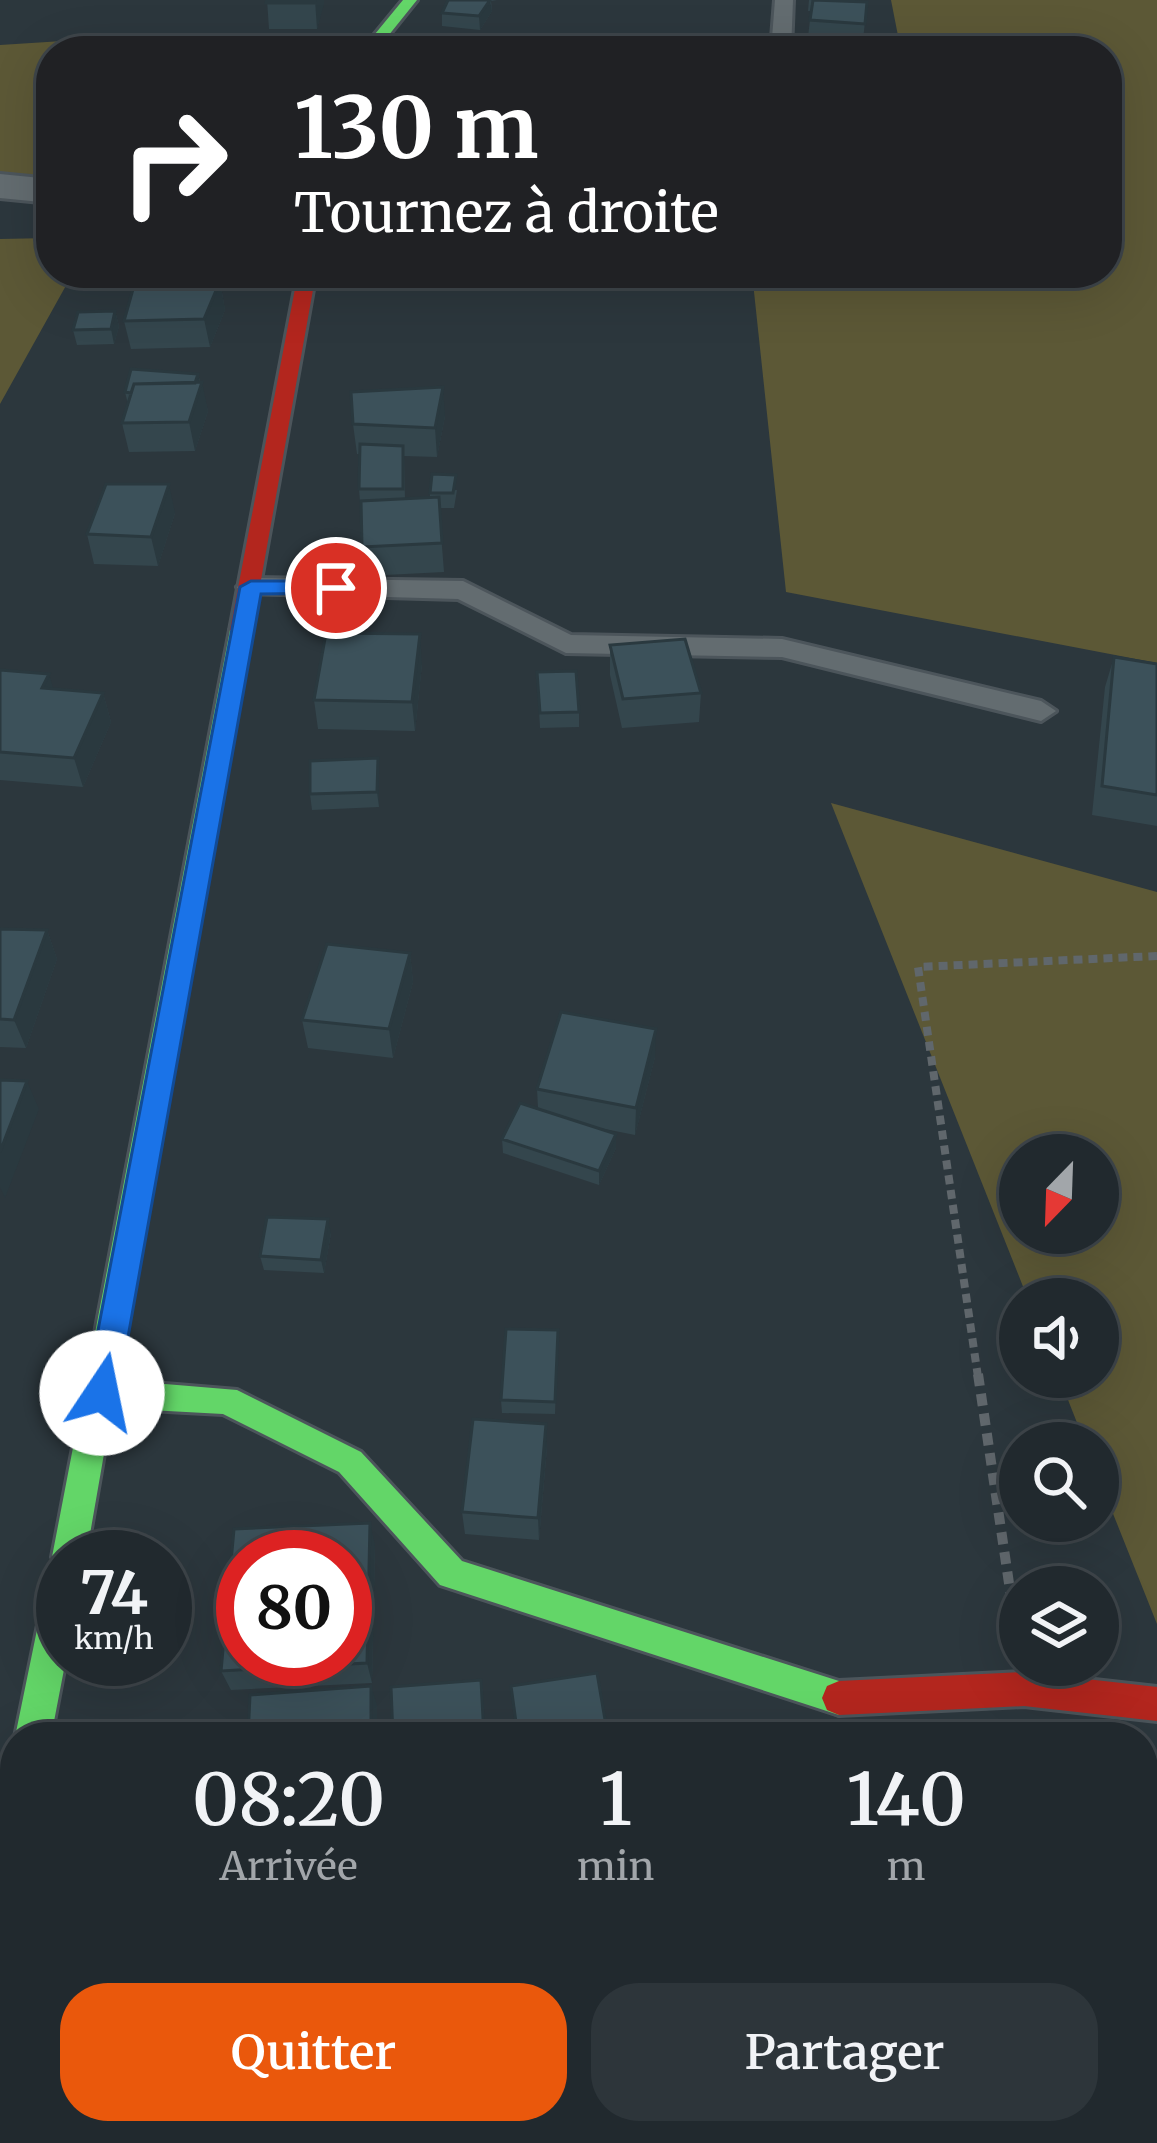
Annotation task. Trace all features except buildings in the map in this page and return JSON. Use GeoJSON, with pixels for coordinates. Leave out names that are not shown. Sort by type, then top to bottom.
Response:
{"type":"FeatureCollection","features":[{"type":"Feature","properties":{"kind":"main road"},"geometry":{"type":"LineString","coordinates":[[380,36],[410,0]]}},
{"type":"Feature","properties":{"kind":"main road"},"geometry":{"type":"LineString","coordinates":[[74,1530],[305,288]]}},
{"type":"Feature","properties":{"kind":"main road"},"geometry":{"type":"LineString","coordinates":[[102,1393],[226,1400],[350,1462],[452,1574],[829,1699],[1024,1689],[1157,1704]]}},
{"type":"Feature","properties":{"kind":"main road"},"geometry":{"type":"LineString","coordinates":[[36,1722],[43,1686]]}},
{"type":"Feature","properties":{"kind":"street"},"geometry":{"type":"LineString","coordinates":[[0,186],[36,190]]}},
{"type":"Feature","properties":{"kind":"lane"},"geometry":{"type":"LineString","coordinates":[[782,36],[784,0]]}},
{"type":"Feature","properties":{"kind":"lane"},"geometry":{"type":"LineString","coordinates":[[251,587],[463,590],[566,644],[782,648],[1041,711]]}},
{"type":"Feature","properties":{"kind":"path"},"geometry":{"type":"LineString","coordinates":[[1007,1566],[918,967],[1157,956]]}},
{"type":"Feature","properties":{"kind":"shaded area"},"geometry":{"type":"Polygon","coordinates":[[[891,0],[1157,0],[1157,663],[786,592],[754,288],[1122,288],[1122,36],[898,36],[891,0]]]}},
{"type":"Feature","properties":{"kind":"shaded area"},"geometry":{"type":"Polygon","coordinates":[[[36,43],[36,193],[0,189],[0,45],[36,43]]]}},
{"type":"Feature","properties":{"kind":"shaded area"},"geometry":{"type":"Polygon","coordinates":[[[36,238],[36,288],[65,288],[0,404],[0,239],[36,238]]]}},
{"type":"Feature","properties":{"kind":"shaded area"},"geometry":{"type":"Polygon","coordinates":[[[831,803],[1157,892],[1157,1624],[1119,1529],[1119,1422],[1077,1422],[1067,1398],[1119,1398],[1119,1278],[1020,1278],[1010,1254],[1119,1254],[1119,1134],[999,1134],[999,1226],[831,803]]]}},
{"type":"Feature","properties":{"kind":"traffic: fast"},"geometry":{"type":"LineString","coordinates":[[380,36],[410,0]]}},
{"type":"Feature","properties":{"kind":"traffic: fast"},"geometry":{"type":"LineString","coordinates":[[74,1530],[241,630]]}},
{"type":"Feature","properties":{"kind":"traffic: fast"},"geometry":{"type":"LineString","coordinates":[[102,1393],[226,1400],[350,1462],[452,1574],[839,1698]]}},
{"type":"Feature","properties":{"kind":"traffic: fast"},"geometry":{"type":"LineString","coordinates":[[36,1722],[43,1686]]}},
{"type":"Feature","properties":{"kind":"traffic: jam"},"geometry":{"type":"LineString","coordinates":[[241,630],[304,288]]}},
{"type":"Feature","properties":{"kind":"traffic: jam"},"geometry":{"type":"LineString","coordinates":[[839,1698],[1024,1689],[1157,1704]]}},
{"type":"Feature","properties":{"kind":"route"},"geometry":{"type":"LineString","coordinates":[[102,1393],[251,587],[336,588]]}}]}
